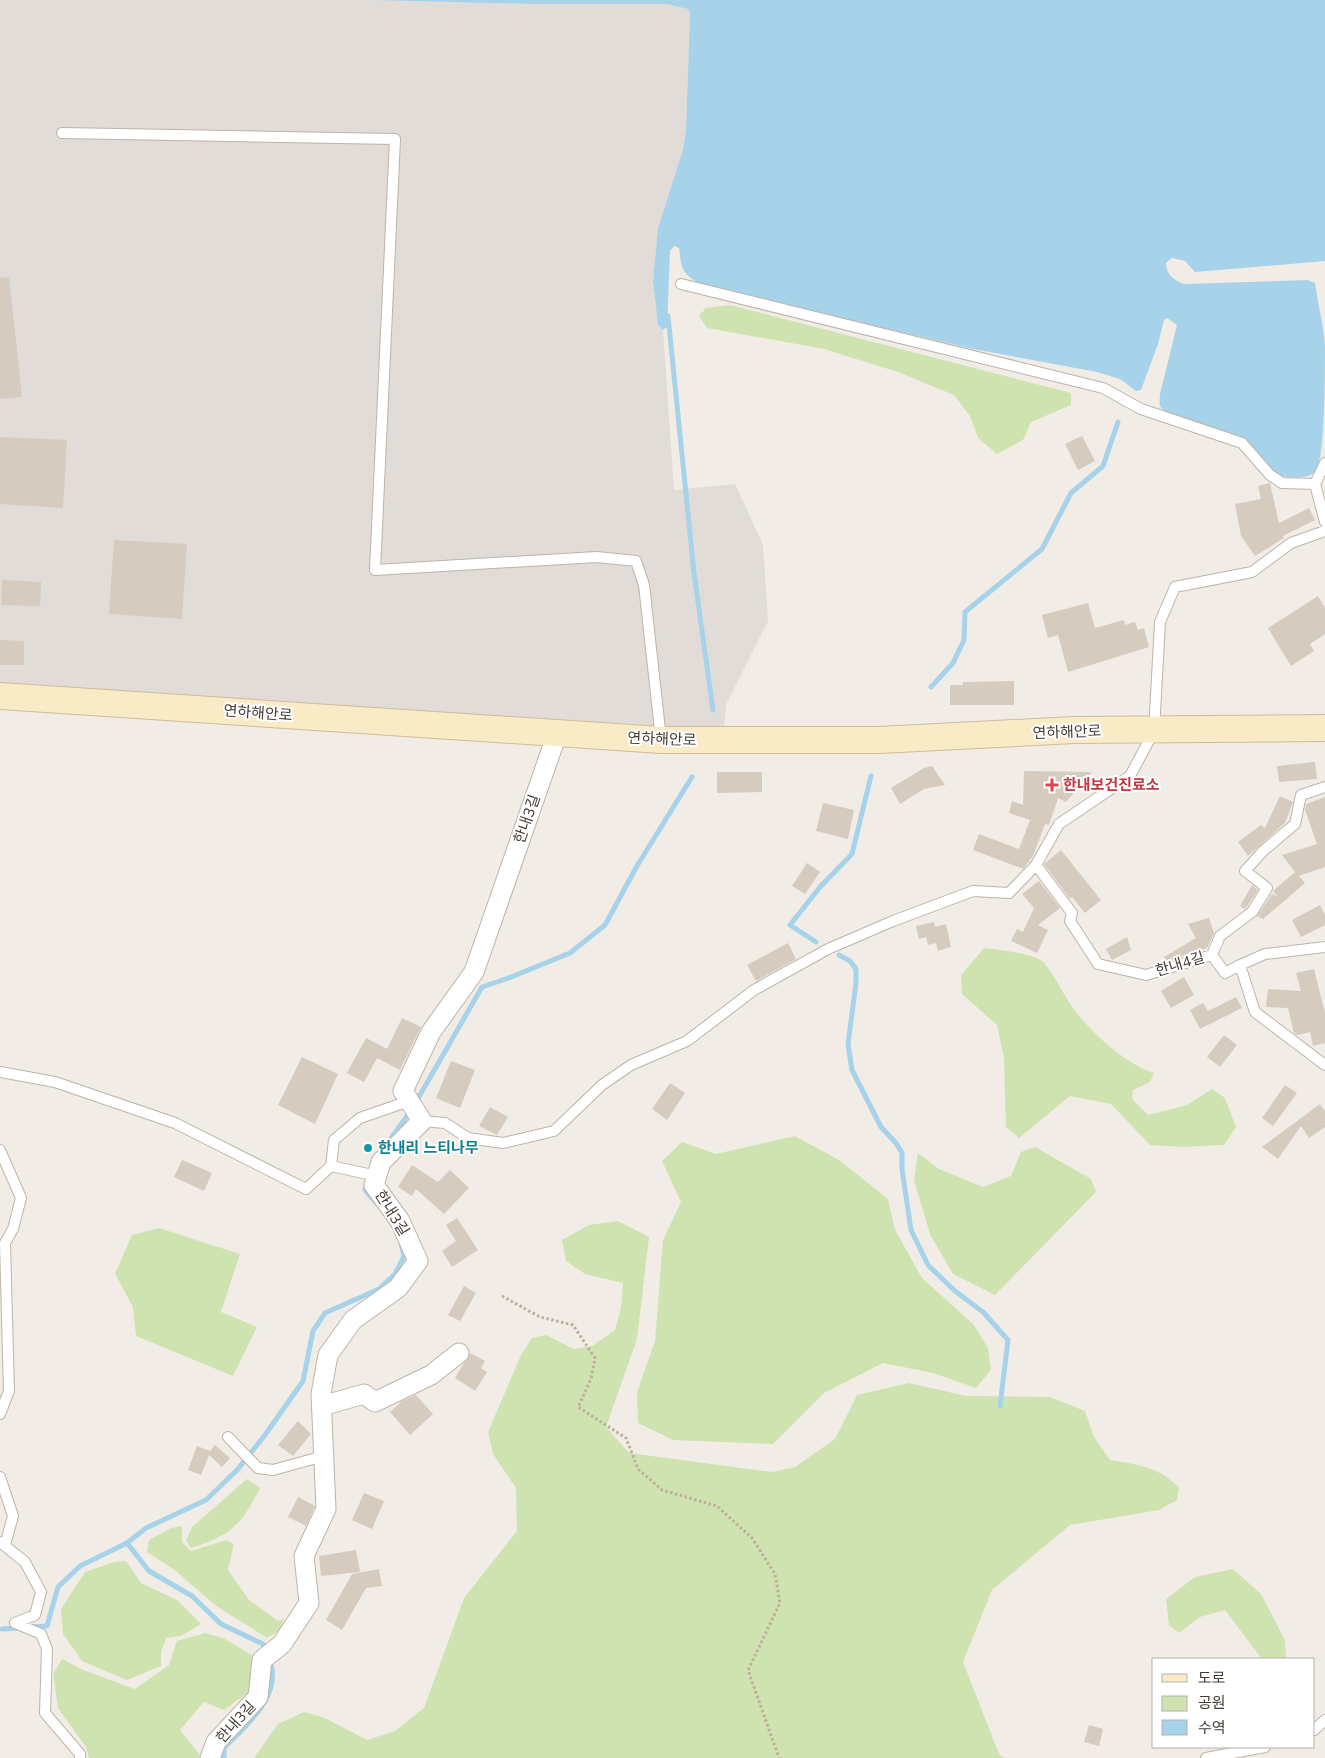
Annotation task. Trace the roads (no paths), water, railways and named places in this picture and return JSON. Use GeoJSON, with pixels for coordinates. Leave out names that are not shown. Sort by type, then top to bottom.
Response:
{"type":"FeatureCollection","features":[{"type":"Feature","properties":{"kind":"street","name":"연하해안로"},"geometry":{"type":"LineString","coordinates":[[0,696],[661,740],[879,740],[1074,730],[1325,728]]}},
{"type":"Feature","properties":{"kind":"street","name":"한내3길"},"geometry":{"type":"LineString","coordinates":[[409,1101],[404,1091],[431,1032],[474,972],[557,734]]}},
{"type":"Feature","properties":{"kind":"street"},"geometry":{"type":"LineString","coordinates":[[409,1101],[422,1121]]}},
{"type":"Feature","properties":{"kind":"street","name":"한내3길"},"geometry":{"type":"LineString","coordinates":[[210,1758],[216,1742],[258,1697],[262,1660],[282,1644],[309,1603],[304,1556],[326,1509],[321,1394],[328,1355],[353,1320],[398,1288],[418,1261],[400,1222],[374,1184],[381,1162],[422,1121]]}},
{"type":"Feature","properties":{"kind":"street"},"geometry":{"type":"LineString","coordinates":[[322,1406],[364,1394],[375,1402],[431,1375],[459,1353]]}},
{"type":"Feature","properties":{"kind":"lane"},"geometry":{"type":"LineString","coordinates":[[62,133],[395,139],[375,570],[531,563],[597,557],[636,561],[644,585],[661,740]]}},
{"type":"Feature","properties":{"kind":"lane"},"geometry":{"type":"LineString","coordinates":[[681,284],[1103,388],[1142,409],[1242,443],[1270,475],[1282,483],[1315,484]]}},
{"type":"Feature","properties":{"kind":"lane"},"geometry":{"type":"LineString","coordinates":[[1325,463],[1315,484],[1325,522]]}},
{"type":"Feature","properties":{"kind":"lane"},"geometry":{"type":"LineString","coordinates":[[422,1121],[444,1123],[468,1138],[503,1143],[554,1131],[602,1084],[631,1065],[687,1041],[754,990],[828,949],[893,921],[973,891],[1009,893],[1036,865],[1059,824],[1130,776],[1154,730],[1160,622],[1175,588],[1252,572],[1291,543],[1325,531]]}},
{"type":"Feature","properties":{"kind":"lane"},"geometry":{"type":"LineString","coordinates":[[1212,955],[1220,936],[1252,912],[1266,888],[1245,871],[1263,851],[1295,824],[1301,796],[1325,786]]}},
{"type":"Feature","properties":{"kind":"lane","name":"한내4길"},"geometry":{"type":"LineString","coordinates":[[1036,865],[1072,913],[1070,921],[1098,964],[1146,975],[1212,955],[1225,973],[1240,965]]}},
{"type":"Feature","properties":{"kind":"lane"},"geometry":{"type":"LineString","coordinates":[[1325,947],[1264,954],[1240,965],[1255,1012],[1325,1065]]}},
{"type":"Feature","properties":{"kind":"lane"},"geometry":{"type":"LineString","coordinates":[[0,1072],[54,1082],[175,1123],[306,1188],[331,1166],[334,1140],[360,1118],[409,1101]]}},
{"type":"Feature","properties":{"kind":"lane"},"geometry":{"type":"LineString","coordinates":[[0,1150],[21,1198],[13,1229],[5,1242],[9,1391],[0,1414]]}},
{"type":"Feature","properties":{"kind":"lane"},"geometry":{"type":"LineString","coordinates":[[331,1166],[377,1176]]}},
{"type":"Feature","properties":{"kind":"lane"},"geometry":{"type":"LineString","coordinates":[[228,1437],[258,1468],[273,1470],[324,1456]]}},
{"type":"Feature","properties":{"kind":"lane"},"geometry":{"type":"LineString","coordinates":[[0,1476],[13,1516],[3,1544],[25,1562],[41,1592],[36,1615],[15,1623],[41,1634],[47,1649],[45,1713],[80,1754],[80,1758]]}},
{"type":"Feature","properties":{"kind":"lane"},"geometry":{"type":"LineString","coordinates":[[1315,1729],[1325,1720]]}},
{"type":"Feature","properties":{"kind":"lane"},"geometry":{"type":"LineString","coordinates":[[1206,1758],[1260,1748]]}},
{"type":"Feature","properties":{"kind":"water"},"geometry":{"type":"Polygon","coordinates":[[[375,0],[1325,0],[1325,261],[1195,272],[1185,261],[1172,258],[1166,263],[1167,271],[1171,276],[1184,284],[1308,280],[1315,283],[1325,348],[1322,447],[1317,470],[1309,476],[1303,477],[1276,475],[1252,448],[1235,435],[1182,419],[1164,411],[1160,406],[1160,394],[1177,325],[1167,318],[1164,320],[1158,344],[1141,390],[1136,391],[1120,379],[1097,372],[973,349],[702,285],[686,274],[682,266],[679,248],[674,246],[670,251],[667,327],[663,330],[658,325],[653,281],[658,228],[683,149],[686,130],[690,13],[688,9],[666,4],[534,4],[375,0]]]}},
{"type":"Feature","properties":{"kind":"waterway"},"geometry":{"type":"LineString","coordinates":[[668,316],[694,573],[713,710]]}},
{"type":"Feature","properties":{"kind":"waterway"},"geometry":{"type":"LineString","coordinates":[[931,687],[953,663],[964,640],[965,612],[1042,549],[1071,493],[1103,466],[1118,422]]}},
{"type":"Feature","properties":{"kind":"waterway"},"geometry":{"type":"LineString","coordinates":[[816,942],[790,925],[820,887],[852,854],[871,776]]}},
{"type":"Feature","properties":{"kind":"waterway"},"geometry":{"type":"LineString","coordinates":[[416,1102],[482,987],[570,953],[605,925],[637,866],[692,777]]}},
{"type":"Feature","properties":{"kind":"waterway"},"geometry":{"type":"LineString","coordinates":[[839,955],[850,961],[856,969],[848,1044],[852,1070],[881,1127],[896,1143],[902,1153],[902,1169],[911,1230],[928,1265],[955,1291],[983,1312],[1008,1340],[1000,1406]]}},
{"type":"Feature","properties":{"kind":"waterway"},"geometry":{"type":"LineString","coordinates":[[389,1141],[410,1112]]}},
{"type":"Feature","properties":{"kind":"waterway"},"geometry":{"type":"LineString","coordinates":[[367,1183],[365,1190],[376,1203]]}},
{"type":"Feature","properties":{"kind":"waterway"},"geometry":{"type":"LineString","coordinates":[[266,1651],[263,1644],[221,1624],[192,1596],[149,1571],[127,1543],[146,1528],[206,1500],[238,1469],[265,1435],[303,1381],[313,1331],[325,1313],[379,1289],[395,1274],[404,1256],[401,1244]]}},
{"type":"Feature","properties":{"kind":"waterway"},"geometry":{"type":"LineString","coordinates":[[30,1627],[47,1626],[58,1587],[80,1566],[127,1543]]}},
{"type":"Feature","properties":{"kind":"waterway"},"geometry":{"type":"LineString","coordinates":[[2,1629],[19,1628]]}},
{"type":"Feature","properties":{"kind":"waterway"},"geometry":{"type":"LineString","coordinates":[[224,1758],[224,1748],[252,1719],[261,1708],[267,1696],[272,1684],[269,1659]]}},
{"type":"Feature","properties":{"kind":"place","name":"한내보건진료소"},"geometry":{"type":"Point","coordinates":[1052,785]}},
{"type":"Feature","properties":{"kind":"place","name":"한내리 느티나무"},"geometry":{"type":"Point","coordinates":[368,1148]}}]}
